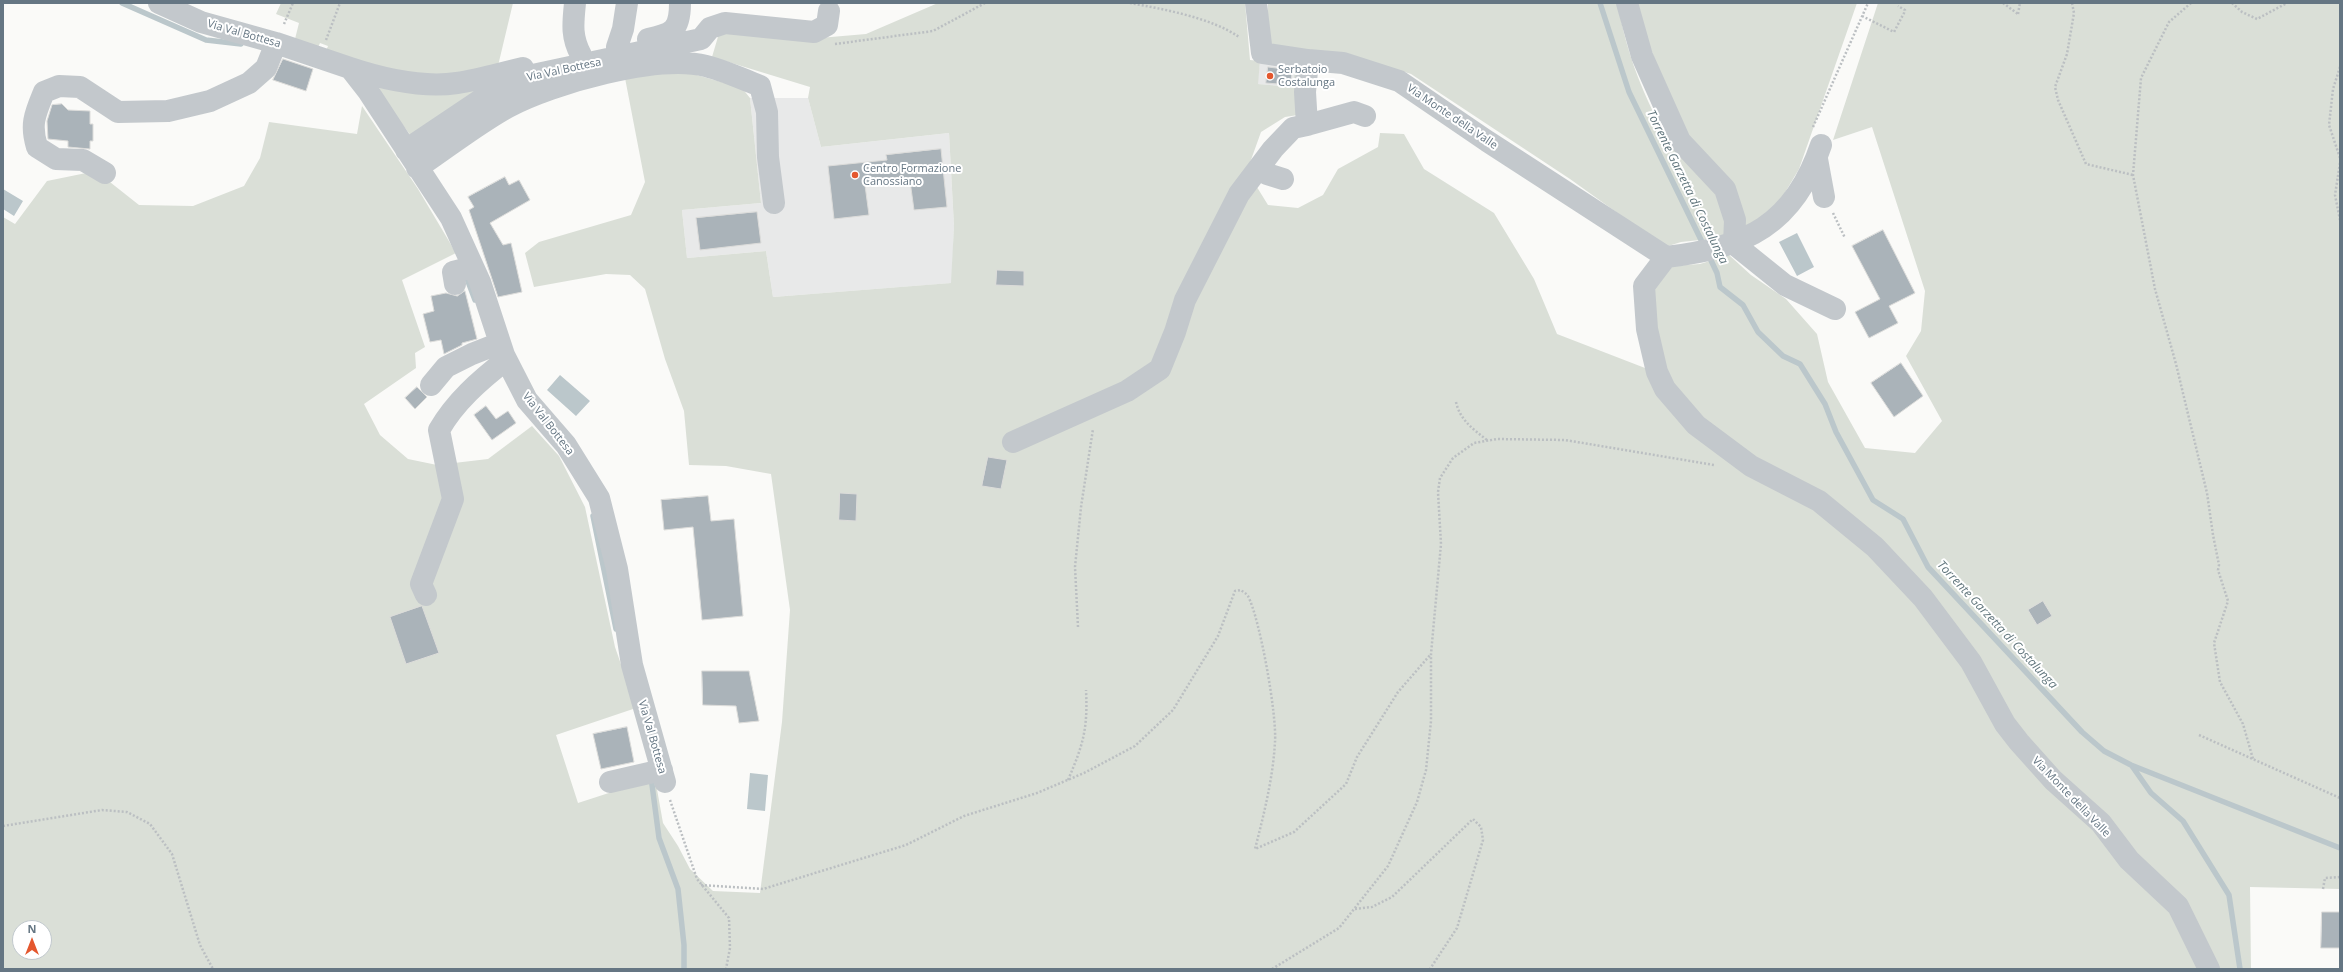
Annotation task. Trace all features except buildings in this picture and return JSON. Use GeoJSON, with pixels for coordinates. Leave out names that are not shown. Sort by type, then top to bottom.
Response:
{"type":"FeatureCollection","features":[{"type":"Feature","properties":{"kind":"street","name":"Via Val Bottesa"},"geometry":{"type":"LineString","coordinates":[[159,3],[199,11],[276,43],[350,68],[368,91],[451,218],[473,267],[506,358],[527,400],[566,445],[599,498],[617,569],[632,664],[656,776]]}},
{"type":"Feature","properties":{"kind":"street"},"geometry":{"type":"LineString","coordinates":[[575,3],[572,31],[574,43],[582,55]]}},
{"type":"Feature","properties":{"kind":"street"},"geometry":{"type":"LineString","coordinates":[[616,46],[623,29],[627,3]]}},
{"type":"Feature","properties":{"kind":"street"},"geometry":{"type":"LineString","coordinates":[[350,68],[374,76],[428,84],[456,83],[669,35],[675,29],[680,14],[680,3]]}},
{"type":"Feature","properties":{"kind":"street"},"geometry":{"type":"LineString","coordinates":[[1256,3],[1262,60]]}},
{"type":"Feature","properties":{"kind":"street"},"geometry":{"type":"LineString","coordinates":[[1628,3],[1642,56],[1680,141],[1725,190],[1734,220],[1716,249]]}},
{"type":"Feature","properties":{"kind":"street","name":"Via Val Bottesa"},"geometry":{"type":"LineString","coordinates":[[412,159],[484,97],[528,76],[701,39],[710,28],[725,23],[814,32],[827,25],[829,11]]}},
{"type":"Feature","properties":{"kind":"street"},"geometry":{"type":"LineString","coordinates":[[105,173],[83,160],[56,159],[37,147],[33,133],[34,116],[44,92],[59,86],[80,87],[118,112],[168,111],[210,101],[249,83],[266,68],[276,43]]}},
{"type":"Feature","properties":{"kind":"street","name":"Via Monte della Valle"},"geometry":{"type":"LineString","coordinates":[[1262,60],[1308,60],[1342,63],[1399,81],[1487,141],[1666,257],[1644,286],[1647,329],[1657,372],[1665,389],[1696,425],[1751,466],[1819,501],[1874,547],[1917,592],[1971,662],[2005,724],[2014,736],[2053,780],[2100,824],[2129,860],[2178,906],[2209,969]]}},
{"type":"Feature","properties":{"kind":"street"},"geometry":{"type":"LineString","coordinates":[[1308,60],[1305,92],[1308,125]]}},
{"type":"Feature","properties":{"kind":"street"},"geometry":{"type":"LineString","coordinates":[[412,159],[508,107],[585,79],[623,70],[675,64],[705,66],[760,86],[766,112],[768,156],[774,203]]}},
{"type":"Feature","properties":{"kind":"street"},"geometry":{"type":"LineString","coordinates":[[1013,442],[1127,391],[1160,369],[1175,332],[1185,300],[1211,246],[1239,194],[1259,168],[1292,128],[1354,112],[1365,116]]}},
{"type":"Feature","properties":{"kind":"street"},"geometry":{"type":"LineString","coordinates":[[1666,257],[1716,249],[1778,218],[1799,192],[1817,144]]}},
{"type":"Feature","properties":{"kind":"street"},"geometry":{"type":"LineString","coordinates":[[1817,144],[1824,197]]}},
{"type":"Feature","properties":{"kind":"street"},"geometry":{"type":"LineString","coordinates":[[1259,168],[1267,174],[1283,179]]}},
{"type":"Feature","properties":{"kind":"street"},"geometry":{"type":"LineString","coordinates":[[1716,249],[1835,309]]}},
{"type":"Feature","properties":{"kind":"street"},"geometry":{"type":"LineString","coordinates":[[455,284],[453,272],[473,267]]}},
{"type":"Feature","properties":{"kind":"street"},"geometry":{"type":"LineString","coordinates":[[431,385],[446,367],[506,358]]}},
{"type":"Feature","properties":{"kind":"street"},"geometry":{"type":"LineString","coordinates":[[484,390],[506,358]]}},
{"type":"Feature","properties":{"kind":"street"},"geometry":{"type":"LineString","coordinates":[[426,595],[421,584],[453,499],[439,430],[448,415],[482,378],[506,358]]}},
{"type":"Feature","properties":{"kind":"street"},"geometry":{"type":"LineString","coordinates":[[610,782],[656,776]]}},
{"type":"Feature","properties":{"kind":"path"},"geometry":{"type":"LineString","coordinates":[[320,57],[340,3]]}},
{"type":"Feature","properties":{"kind":"path"},"geometry":{"type":"LineString","coordinates":[[1130,3],[1168,10],[1230,30],[1262,60]]}},
{"type":"Feature","properties":{"kind":"path"},"geometry":{"type":"LineString","coordinates":[[1817,144],[1862,16],[1868,3]]}},
{"type":"Feature","properties":{"kind":"path"},"geometry":{"type":"LineString","coordinates":[[2003,3],[2018,14],[2020,3]]}},
{"type":"Feature","properties":{"kind":"path"},"geometry":{"type":"LineString","coordinates":[[2072,3],[2074,13],[2067,54],[2055,87],[2058,100],[2086,164],[2133,175]]}},
{"type":"Feature","properties":{"kind":"path"},"geometry":{"type":"LineString","coordinates":[[2191,3],[2169,22],[2141,78],[2133,175],[2155,289],[2176,364],[2207,493],[2219,565],[2218,570],[2228,601],[2214,643],[2220,682],[2243,724],[2253,759]]}},
{"type":"Feature","properties":{"kind":"path"},"geometry":{"type":"LineString","coordinates":[[2232,3],[2242,12],[2257,19],[2286,3]]}},
{"type":"Feature","properties":{"kind":"path"},"geometry":{"type":"LineString","coordinates":[[1862,16],[1894,32],[1905,10],[1898,6]]}},
{"type":"Feature","properties":{"kind":"path"},"geometry":{"type":"LineString","coordinates":[[2340,67],[2333,89],[2329,125],[2340,158]]}},
{"type":"Feature","properties":{"kind":"path"},"geometry":{"type":"LineString","coordinates":[[2340,163],[2335,195],[2340,220]]}},
{"type":"Feature","properties":{"kind":"path"},"geometry":{"type":"LineString","coordinates":[[1824,197],[1845,238]]}},
{"type":"Feature","properties":{"kind":"path"},"geometry":{"type":"LineString","coordinates":[[1456,402],[1458,412],[1472,428],[1488,440]]}},
{"type":"Feature","properties":{"kind":"path"},"geometry":{"type":"LineString","coordinates":[[1078,627],[1075,567],[1081,507],[1096,405]]}},
{"type":"Feature","properties":{"kind":"path"},"geometry":{"type":"LineString","coordinates":[[1272,969],[1339,928],[1346,920],[1388,866],[1417,802],[1426,770],[1430,728],[1431,654],[1441,544],[1438,492],[1440,478],[1453,458],[1474,443],[1488,440],[1566,440],[1715,465]]}},
{"type":"Feature","properties":{"kind":"path"},"geometry":{"type":"LineString","coordinates":[[700,885],[763,889],[906,845],[964,816],[1037,793],[1068,780],[1135,746],[1174,710],[1218,636],[1229,611],[1235,591],[1241,590],[1247,595],[1256,617],[1270,687],[1275,740],[1270,788],[1255,849],[1294,832],[1346,784],[1357,757],[1398,692],[1431,654]]}},
{"type":"Feature","properties":{"kind":"path"},"geometry":{"type":"LineString","coordinates":[[1068,780],[1083,744],[1087,711],[1086,690]]}},
{"type":"Feature","properties":{"kind":"path"},"geometry":{"type":"LineString","coordinates":[[2199,735],[2340,798]]}},
{"type":"Feature","properties":{"kind":"path"},"geometry":{"type":"LineString","coordinates":[[656,776],[693,871],[700,885],[729,918],[730,948],[726,969]]}},
{"type":"Feature","properties":{"kind":"path"},"geometry":{"type":"LineString","coordinates":[[3,826],[102,810],[127,812],[150,824],[172,854],[200,945],[213,969]]}},
{"type":"Feature","properties":{"kind":"path"},"geometry":{"type":"LineString","coordinates":[[1355,908],[1372,907],[1392,897],[1473,818],[1481,828],[1483,840],[1457,928],[1430,969]]}},
{"type":"Feature","properties":{"kind":"path"},"geometry":{"type":"LineString","coordinates":[[2323,889],[2325,878],[2340,877]]}},
{"type":"Feature","properties":{"kind":"shaded area"},"geometry":{"type":"Polygon","coordinates":[[[281,3],[513,3],[497,70],[450,78],[382,70],[326,51],[328,46],[320,43],[317,50],[294,43],[299,23],[276,14],[281,3]]]}},
{"type":"Feature","properties":{"kind":"shaded area"},"geometry":{"type":"Polygon","coordinates":[[[938,3],[1245,3],[1250,60],[1260,61],[1258,84],[1293,87],[1295,64],[1304,65],[1304,114],[1285,117],[1261,132],[1247,171],[1268,205],[1298,208],[1323,195],[1338,169],[1378,147],[1380,133],[1404,134],[1424,169],[1494,213],[1534,279],[1557,334],[1645,368],[1654,282],[1672,266],[1700,264],[1729,255],[1751,275],[1786,299],[1817,334],[1828,382],[1865,448],[1915,453],[1942,421],[1906,356],[1921,331],[1925,291],[1872,127],[1833,140],[1878,3],[2340,3],[2340,889],[2250,887],[2251,969],[3,969],[3,217],[15,224],[47,181],[96,171],[139,205],[193,206],[244,186],[260,158],[269,122],[357,134],[362,106],[418,189],[456,253],[402,280],[425,347],[415,353],[416,368],[364,404],[380,435],[408,459],[437,465],[488,459],[532,426],[559,456],[585,507],[615,647],[636,708],[556,735],[578,803],[655,778],[663,823],[678,846],[690,869],[713,891],[760,893],[782,722],[790,610],[771,474],[726,466],[689,465],[684,411],[665,359],[645,289],[630,275],[606,274],[534,287],[525,253],[539,242],[631,215],[645,182],[625,78],[662,73],[690,73],[742,88],[750,98],[761,203],[682,210],[687,258],[766,251],[773,297],[951,283],[954,226],[949,133],[821,147],[808,98],[810,87],[712,57],[720,30],[796,40],[866,34],[938,3]]]}},
{"type":"Feature","properties":{"kind":"shaded area"},"geometry":{"type":"Polygon","coordinates":[[[1268,3],[1618,3],[1621,21],[1631,57],[1644,92],[1660,126],[1673,148],[1705,180],[1716,195],[1723,212],[1728,237],[1681,242],[1665,247],[1570,179],[1411,74],[1356,57],[1268,48],[1268,3]]]}},
{"type":"Feature","properties":{"kind":"shaded area"},"geometry":{"type":"Polygon","coordinates":[[[1633,3],[1857,3],[1799,169],[1777,206],[1738,237],[1685,137],[1633,3]]]}},
{"type":"Feature","properties":{"kind":"shaded area"},"geometry":{"type":"Polygon","coordinates":[[[1260,61],[1295,64],[1293,87],[1257,84],[1260,61]]]}},
{"type":"Feature","properties":{"kind":"shaded area"},"geometry":{"type":"Polygon","coordinates":[[[504,79],[411,136],[387,104],[377,84],[504,79]]]}},
{"type":"Feature","properties":{"kind":"shaded area","name":"Centro Formazione Canossiano"},"geometry":{"type":"Polygon","coordinates":[[[750,98],[808,98],[821,147],[949,133],[954,226],[952,283],[773,297],[766,251],[687,258],[682,210],[761,203],[750,98]]]}},
{"type":"Feature","properties":{"kind":"shaded area"},"geometry":{"type":"Polygon","coordinates":[[[3,189],[23,201],[14,216],[3,209],[3,189]]]}},
{"type":"Feature","properties":{"kind":"shaded area"},"geometry":{"type":"Polygon","coordinates":[[[1797,233],[1814,267],[1797,276],[1779,242],[1797,233]]]}},
{"type":"Feature","properties":{"kind":"shaded area"},"geometry":{"type":"Polygon","coordinates":[[[560,375],[590,401],[576,416],[547,390],[560,375]]]}},
{"type":"Feature","properties":{"kind":"shaded area"},"geometry":{"type":"Polygon","coordinates":[[[750,773],[768,775],[765,811],[747,809],[750,773]]]}},
{"type":"Feature","properties":{"kind":"waterway"},"geometry":{"type":"LineString","coordinates":[[122,3],[206,40],[241,44]]}},
{"type":"Feature","properties":{"kind":"waterway","name":"Torrente Garzetta di Costalunga"},"geometry":{"type":"LineString","coordinates":[[1600,3],[1629,92],[1704,246]]}},
{"type":"Feature","properties":{"kind":"waterway","name":"Torrente Garzetta di Costalunga"},"geometry":{"type":"LineString","coordinates":[[1708,254],[1717,273],[1720,287],[1743,305],[1758,332],[1783,356],[1800,364],[1825,404],[1836,432],[1873,500],[1903,519],[1928,567],[2082,732],[2104,751],[2131,765],[2340,848]]}},
{"type":"Feature","properties":{"kind":"waterway"},"geometry":{"type":"LineString","coordinates":[[466,276],[475,300]]}},
{"type":"Feature","properties":{"kind":"waterway"},"geometry":{"type":"LineString","coordinates":[[593,516],[616,629]]}},
{"type":"Feature","properties":{"kind":"waterway"},"geometry":{"type":"LineString","coordinates":[[2132,766],[2151,793],[2183,821],[2229,895],[2240,969]]}},
{"type":"Feature","properties":{"kind":"waterway"},"geometry":{"type":"LineString","coordinates":[[651,777],[659,838],[678,889],[684,945],[684,969]]}},
{"type":"Feature","properties":{"kind":"place","name":"Serbatoio Costalunga"},"geometry":{"type":"Point","coordinates":[1270,76]}},
{"type":"Feature","properties":{"kind":"place","name":"Centro Formazione Canossiano"},"geometry":{"type":"Point","coordinates":[855,175]}}]}
